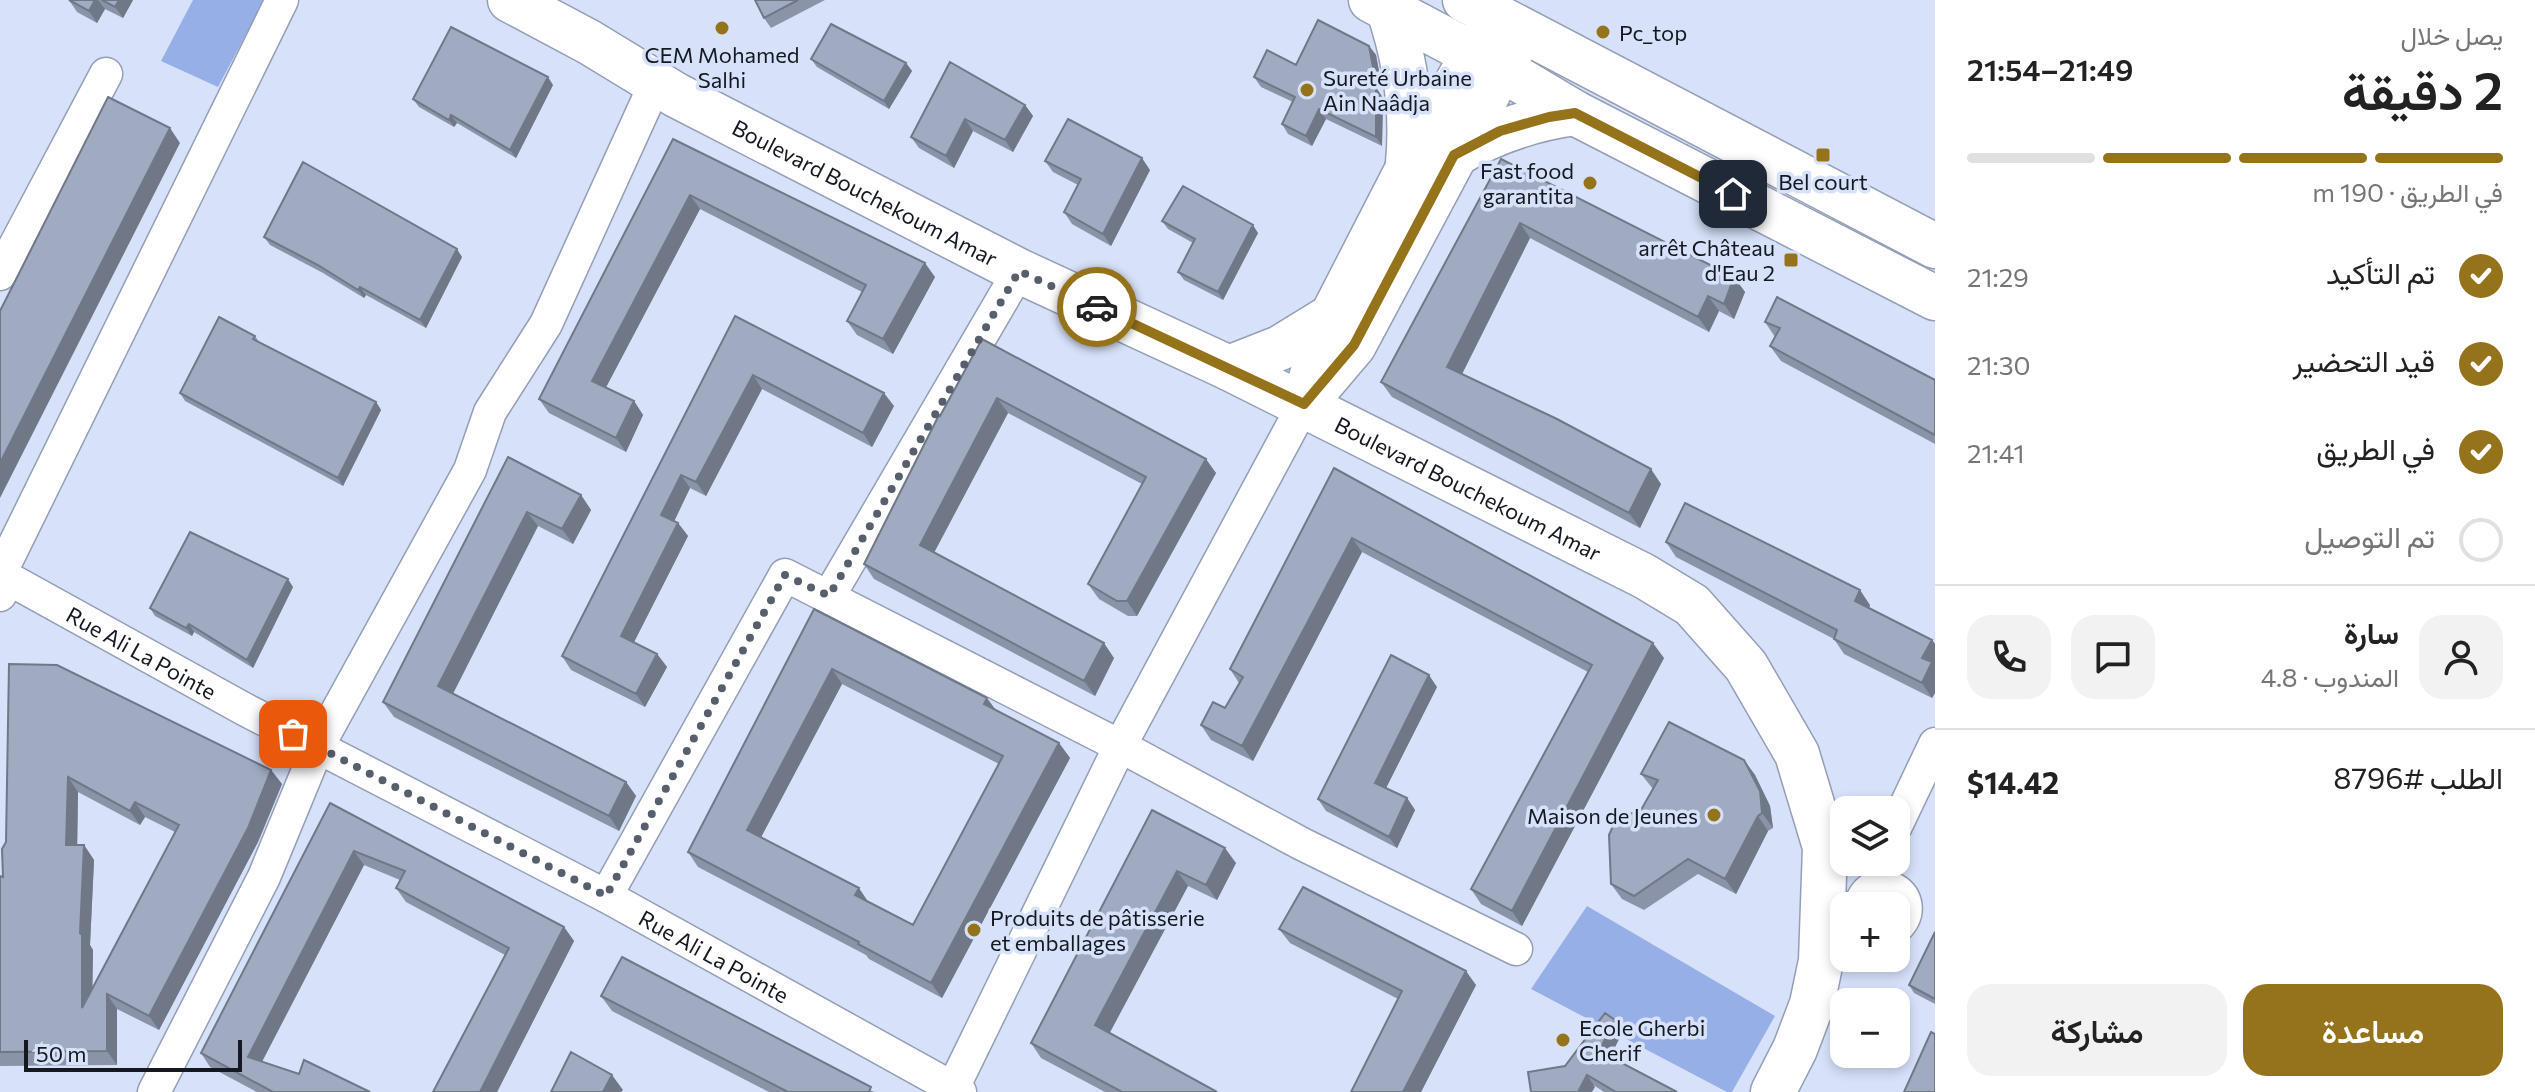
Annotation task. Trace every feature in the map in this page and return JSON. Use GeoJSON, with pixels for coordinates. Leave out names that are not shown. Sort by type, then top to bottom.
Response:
{"type":"FeatureCollection","features":[{"type":"Feature","properties":{"kind":"street"},"geometry":{"type":"LineString","coordinates":[[0,597],[0,574],[282,0]]}},
{"type":"Feature","properties":{"kind":"street","name":"Boulevard Bouchekoum Amar"},"geometry":{"type":"LineString","coordinates":[[510,0],[589,42],[676,95],[1019,271],[1304,404],[1644,576],[1692,605],[1746,666],[1797,754],[1825,847],[1843,892]]}},
{"type":"Feature","properties":{"kind":"street"},"geometry":{"type":"LineString","coordinates":[[1379,4],[1575,113],[1935,298]]}},
{"type":"Feature","properties":{"kind":"street"},"geometry":{"type":"LineString","coordinates":[[1379,4],[1399,39],[1410,104],[1407,170]]}},
{"type":"Feature","properties":{"kind":"street"},"geometry":{"type":"LineString","coordinates":[[955,1091],[1120,746],[1304,404],[1354,345],[1454,155],[1504,9],[1935,246]]}},
{"type":"Feature","properties":{"kind":"street"},"geometry":{"type":"LineString","coordinates":[[1304,404],[1332,316],[1407,170],[1487,63]]}},
{"type":"Feature","properties":{"kind":"street"},"geometry":{"type":"LineString","coordinates":[[0,274],[106,74]]}},
{"type":"Feature","properties":{"kind":"street"},"geometry":{"type":"LineString","coordinates":[[154,1092],[264,877],[318,746],[470,470],[490,412],[546,324],[656,82]]}},
{"type":"Feature","properties":{"kind":"street"},"geometry":{"type":"LineString","coordinates":[[1454,155],[1500,131],[1575,113]]}},
{"type":"Feature","properties":{"kind":"street"},"geometry":{"type":"LineString","coordinates":[[829,596],[1019,271]]}},
{"type":"Feature","properties":{"kind":"street"},"geometry":{"type":"LineString","coordinates":[[1229,368],[1280,348],[1332,316]]}},
{"type":"Feature","properties":{"kind":"street","name":"Rue Ali La Pointe"},"geometry":{"type":"LineString","coordinates":[[0,574],[244,709],[606,896],[955,1091]]}},
{"type":"Feature","properties":{"kind":"street"},"geometry":{"type":"LineString","coordinates":[[606,896],[785,575],[1120,746],[1302,844],[1516,949]]}},
{"type":"Feature","properties":{"kind":"street"},"geometry":{"type":"LineString","coordinates":[[1910,797],[1935,744]]}},
{"type":"Feature","properties":{"kind":"street"},"geometry":{"type":"LineString","coordinates":[[1869,892],[1883,886],[1899,892]]}},
{"type":"Feature","properties":{"kind":"street","name":"Boulevard Bouchekoum Amar"},"geometry":{"type":"LineString","coordinates":[[1773,1092],[1795,1049],[1812,1004],[1821,961],[1830,943]]}},
{"type":"Feature","properties":{"kind":"shaded area"},"geometry":{"type":"Polygon","coordinates":[[[193,0],[264,0],[218,87],[161,61],[193,0]]]}},
{"type":"Feature","properties":{"kind":"shaded area"},"geometry":{"type":"Polygon","coordinates":[[[1587,906],[1775,1016],[1732,1092],[1531,989],[1587,906]]]}},
{"type":"Feature","properties":{"kind":"building"},"geometry":{"type":"Polygon","coordinates":[[[69,0],[95,0],[89,11],[69,0]]]}},
{"type":"Feature","properties":{"kind":"building"},"geometry":{"type":"Polygon","coordinates":[[[102,0],[119,0],[115,7],[102,0]]]}},
{"type":"Feature","properties":{"kind":"building"},"geometry":{"type":"Polygon","coordinates":[[[755,0],[798,0],[764,18],[755,0]]]}},
{"type":"Feature","properties":{"kind":"building"},"geometry":{"type":"Polygon","coordinates":[[[1318,20],[1369,46],[1374,72],[1368,84],[1376,88],[1376,137],[1319,109],[1306,136],[1282,124],[1295,97],[1254,77],[1267,50],[1296,65],[1318,20]]]}},
{"type":"Feature","properties":{"kind":"building"},"geometry":{"type":"Polygon","coordinates":[[[831,24],[906,63],[884,101],[811,59],[831,24]]]}},
{"type":"Feature","properties":{"kind":"building"},"geometry":{"type":"Polygon","coordinates":[[[451,27],[548,77],[510,150],[451,115],[449,120],[413,99],[451,27]]]}},
{"type":"Feature","properties":{"kind":"building"},"geometry":{"type":"Polygon","coordinates":[[[950,62],[1025,105],[1005,140],[965,119],[946,156],[911,137],[950,62]]]}},
{"type":"Feature","properties":{"kind":"building"},"geometry":{"type":"Polygon","coordinates":[[[108,97],[170,128],[0,463],[0,311],[108,97]]]}},
{"type":"Feature","properties":{"kind":"building"},"geometry":{"type":"Polygon","coordinates":[[[1068,119],[1142,158],[1103,234],[1064,212],[1081,179],[1045,161],[1068,119]]]}},
{"type":"Feature","properties":{"kind":"building"},"geometry":{"type":"Polygon","coordinates":[[[673,139],[925,263],[883,339],[847,321],[866,285],[690,195],[592,381],[634,401],[616,438],[539,399],[673,139]]]}},
{"type":"Feature","properties":{"kind":"building"},"geometry":{"type":"Polygon","coordinates":[[[1501,159],[1734,277],[1724,304],[1708,296],[1698,317],[1520,223],[1447,367],[1557,419],[1651,469],[1629,513],[1381,382],[1501,159]]]}},
{"type":"Feature","properties":{"kind":"building"},"geometry":{"type":"Polygon","coordinates":[[[303,162],[457,249],[420,320],[360,287],[358,290],[264,237],[303,162]]]}},
{"type":"Feature","properties":{"kind":"building"},"geometry":{"type":"Polygon","coordinates":[[[1183,186],[1253,225],[1218,292],[1178,272],[1195,239],[1162,221],[1183,186]]]}},
{"type":"Feature","properties":{"kind":"building"},"geometry":{"type":"Polygon","coordinates":[[[1777,297],[1935,380],[1935,435],[1770,346],[1780,328],[1765,322],[1777,297]]]}},
{"type":"Feature","properties":{"kind":"building"},"geometry":{"type":"Polygon","coordinates":[[[735,316],[884,393],[863,433],[753,375],[696,482],[681,475],[661,515],[678,523],[621,636],[657,654],[636,694],[562,656],[735,316]]]}},
{"type":"Feature","properties":{"kind":"building"},"geometry":{"type":"Polygon","coordinates":[[[219,317],[255,336],[253,339],[376,402],[338,478],[180,393],[219,317]]]}},
{"type":"Feature","properties":{"kind":"building"},"geometry":{"type":"Polygon","coordinates":[[[982,339],[1206,459],[1127,601],[1117,601],[1088,584],[1146,477],[997,398],[920,545],[1104,643],[1084,681],[864,564],[939,415],[982,339]]]}},
{"type":"Feature","properties":{"kind":"building"},"geometry":{"type":"Polygon","coordinates":[[[508,457],[581,495],[562,529],[527,512],[438,686],[626,782],[609,816],[383,702],[508,457]]]}},
{"type":"Feature","properties":{"kind":"building"},"geometry":{"type":"Polygon","coordinates":[[[1334,468],[1653,643],[1512,911],[1471,889],[1592,665],[1352,538],[1242,746],[1201,725],[1213,702],[1225,708],[1243,677],[1230,669],[1334,468]]]}},
{"type":"Feature","properties":{"kind":"building"},"geometry":{"type":"Polygon","coordinates":[[[1685,503],[1860,590],[1855,601],[1932,640],[1922,658],[1932,662],[1922,683],[1834,639],[1837,630],[1666,542],[1685,503]]]}},
{"type":"Feature","properties":{"kind":"building"},"geometry":{"type":"Polygon","coordinates":[[[190,532],[288,579],[247,660],[189,624],[186,628],[150,608],[190,532]]]}},
{"type":"Feature","properties":{"kind":"building"},"geometry":{"type":"Polygon","coordinates":[[[814,609],[987,698],[984,704],[1059,743],[931,983],[688,852],[814,609]],[[832,669],[747,830],[859,888],[855,895],[913,925],[1003,756],[832,669]]]}},
{"type":"Feature","properties":{"kind":"building"},"geometry":{"type":"Polygon","coordinates":[[[1391,655],[1429,675],[1375,783],[1407,798],[1389,837],[1318,799],[1391,655]]]}},
{"type":"Feature","properties":{"kind":"building"},"geometry":{"type":"Polygon","coordinates":[[[9,664],[57,665],[271,770],[248,828],[149,1016],[107,994],[107,1051],[0,1052],[0,876],[3,877],[2,849],[6,842],[9,664]],[[68,777],[66,845],[84,845],[80,933],[82,1008],[179,825],[135,802],[130,811],[68,777]]]}},
{"type":"Feature","properties":{"kind":"building","name":"Maison de Jeunes"},"geometry":{"type":"Polygon","coordinates":[[[1669,722],[1744,760],[1760,791],[1762,813],[1725,879],[1688,859],[1634,896],[1611,884],[1609,835],[1616,819],[1641,810],[1658,780],[1641,774],[1669,722]]]}},
{"type":"Feature","properties":{"kind":"building"},"geometry":{"type":"Polygon","coordinates":[[[330,803],[564,927],[480,1092],[433,1092],[509,948],[396,888],[405,871],[354,851],[248,1057],[299,1074],[304,1060],[370,1092],[273,1092],[201,1053],[330,803]]]}},
{"type":"Feature","properties":{"kind":"building"},"geometry":{"type":"Polygon","coordinates":[[[1152,810],[1225,848],[1206,885],[1177,871],[1095,1025],[1217,1092],[1122,1092],[1031,1043],[1152,810]]]}},
{"type":"Feature","properties":{"kind":"building"},"geometry":{"type":"Polygon","coordinates":[[[1303,887],[1466,971],[1403,1092],[1351,1092],[1402,991],[1279,929],[1303,887]]]}},
{"type":"Feature","properties":{"kind":"building"},"geometry":{"type":"Polygon","coordinates":[[[1935,932],[1935,999],[1909,985],[1935,932]]]}},
{"type":"Feature","properties":{"kind":"building"},"geometry":{"type":"Polygon","coordinates":[[[622,957],[871,1087],[869,1092],[788,1092],[601,996],[622,957]]]}},
{"type":"Feature","properties":{"kind":"building"},"geometry":{"type":"Polygon","coordinates":[[[1605,1013],[1615,1020],[1599,1051],[1677,1092],[1616,1092],[1587,1075],[1578,1092],[1531,1092],[1528,1072],[1565,1066],[1605,1013]]]}},
{"type":"Feature","properties":{"kind":"building"},"geometry":{"type":"Polygon","coordinates":[[[1931,1032],[1935,1034],[1935,1092],[1904,1092],[1931,1032]]]}},
{"type":"Feature","properties":{"kind":"building"},"geometry":{"type":"Polygon","coordinates":[[[571,1052],[612,1075],[603,1092],[551,1092],[571,1052]]]}},
{"type":"Feature","properties":{"kind":"way so far"},"geometry":{"type":"LineString","coordinates":[[293,734],[606,896],[785,575],[829,596],[1019,271],[1097,307]]}},
{"type":"Feature","properties":{"kind":"place","name":"CEM Mohamed Salhi"},"geometry":{"type":"Point","coordinates":[722,28]}},
{"type":"Feature","properties":{"kind":"place","name":"Pc_top"},"geometry":{"type":"Point","coordinates":[1603,32]}},
{"type":"Feature","properties":{"kind":"place","name":"Sureté Urbaine Ain Naâdja"},"geometry":{"type":"Point","coordinates":[1307,90]}},
{"type":"Feature","properties":{"kind":"place","name":"Bel court"},"geometry":{"type":"Point","coordinates":[1823,155]}},
{"type":"Feature","properties":{"kind":"place","name":"Fast food garantita"},"geometry":{"type":"Point","coordinates":[1590,183]}},
{"type":"Feature","properties":{"kind":"place","name":"arrêt Château d'Eau 2"},"geometry":{"type":"Point","coordinates":[1791,260]}},
{"type":"Feature","properties":{"kind":"place","name":"Maison de Jeunes"},"geometry":{"type":"Point","coordinates":[1714,815]}},
{"type":"Feature","properties":{"kind":"place","name":"Produits de pâtisserie et emballages"},"geometry":{"type":"Point","coordinates":[974,930]}},
{"type":"Feature","properties":{"kind":"place","name":"Ecole Gherbi Cherif"},"geometry":{"type":"Point","coordinates":[1563,1040]}},
{"type":"Feature","properties":{"kind":"route"},"geometry":{"type":"LineString","coordinates":[[1097,307],[1304,404],[1354,345],[1454,155],[1476,142],[1524,123],[1575,113],[1733,194]]}}]}
